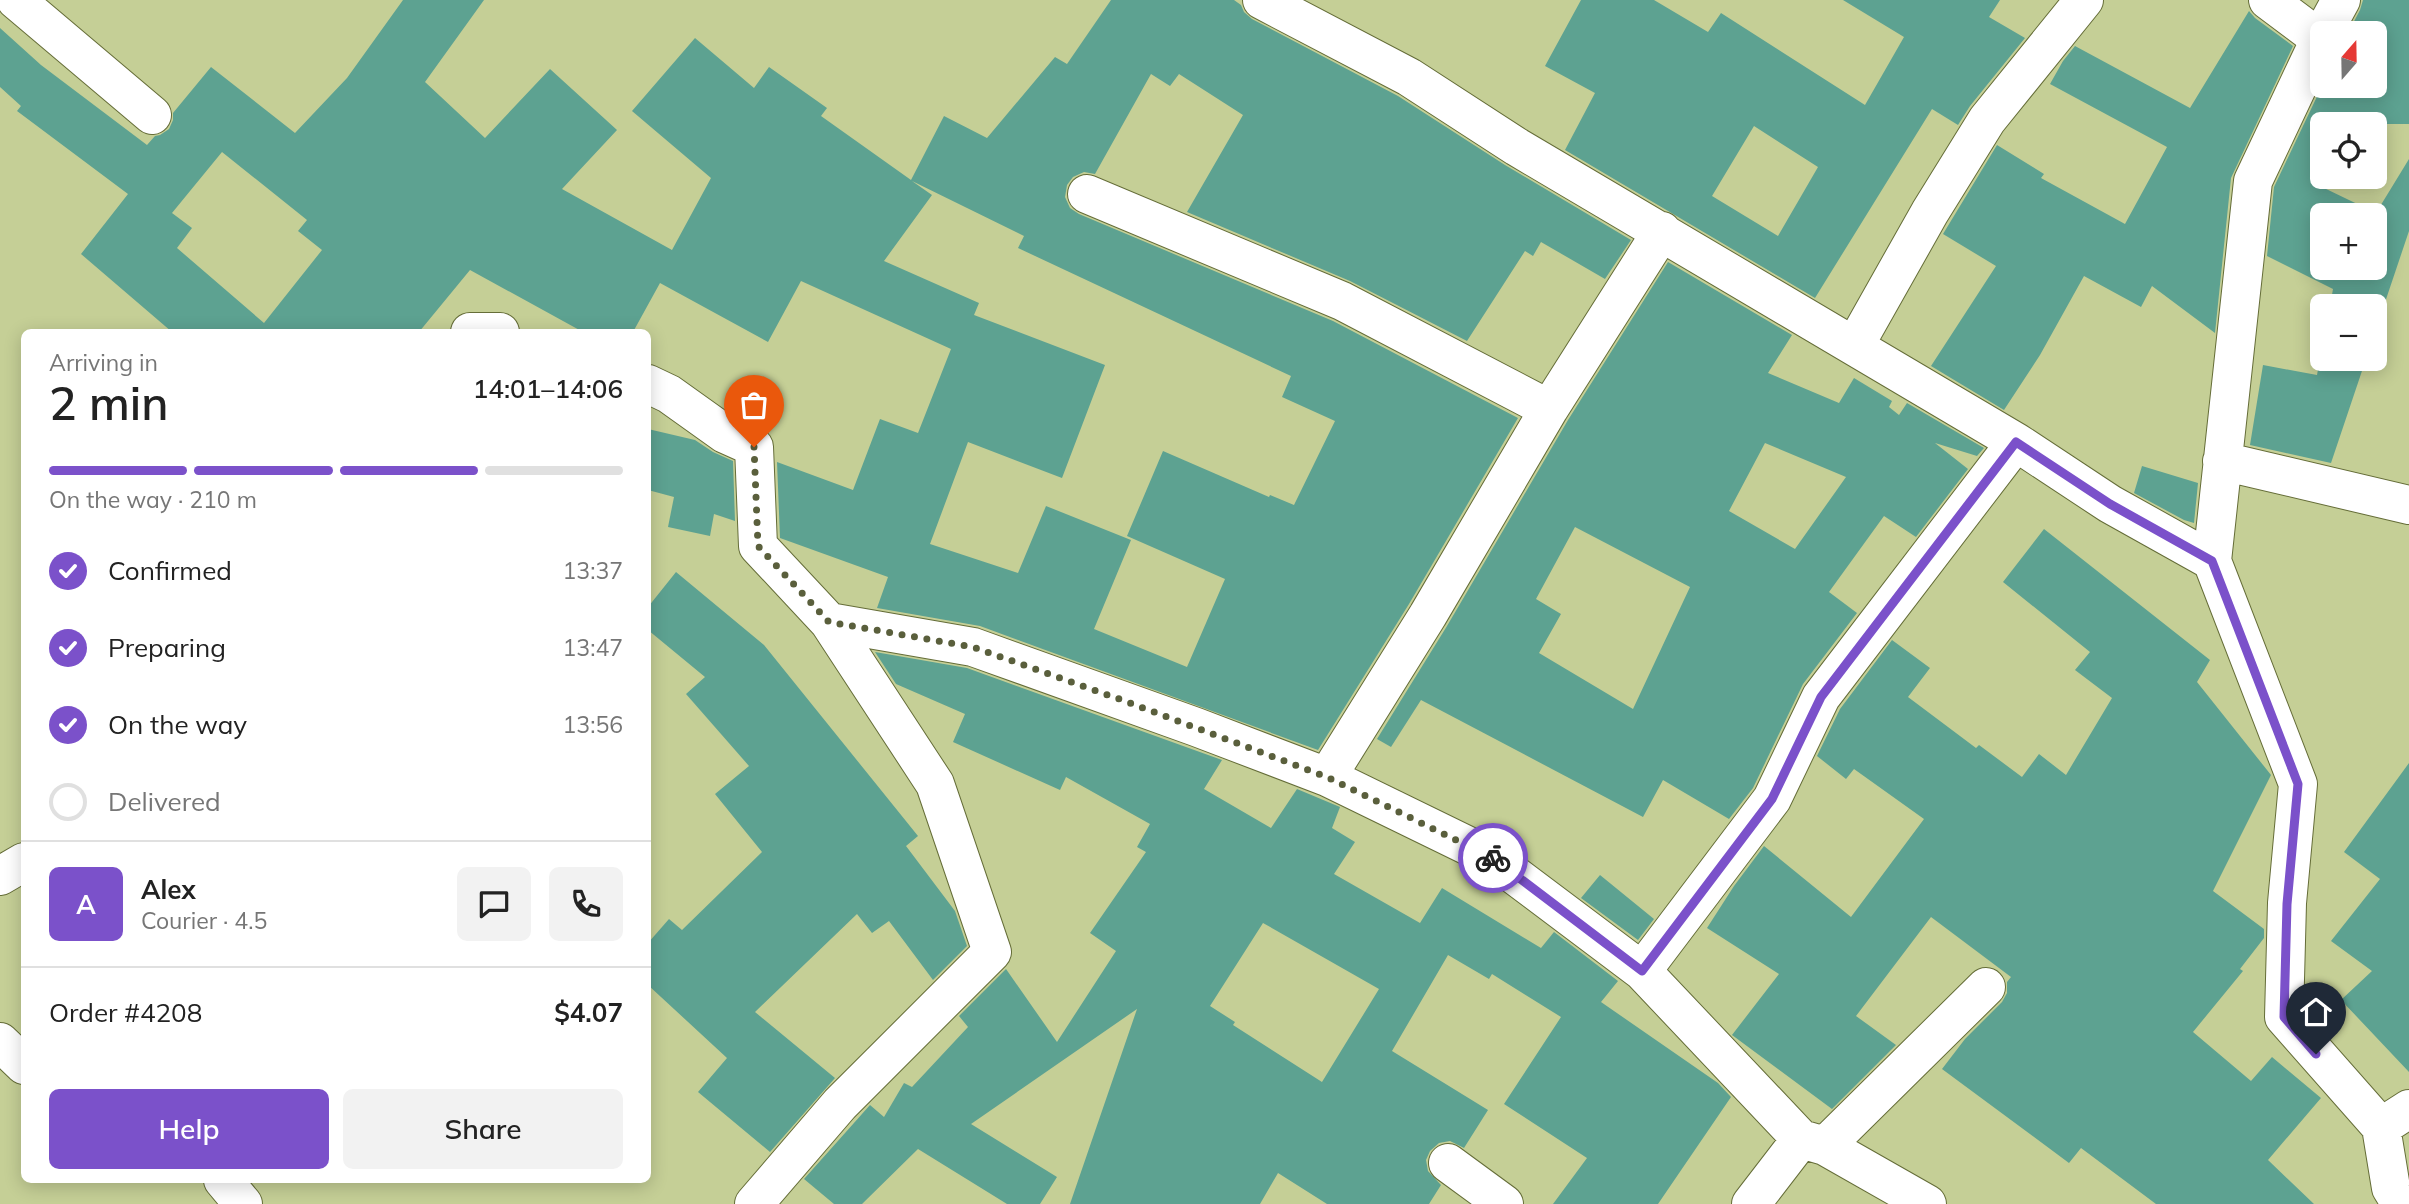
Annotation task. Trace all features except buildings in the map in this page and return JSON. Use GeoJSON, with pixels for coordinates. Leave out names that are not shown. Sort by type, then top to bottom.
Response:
{"type":"FeatureCollection","features":[{"type":"Feature","properties":{"kind":"street"},"geometry":{"type":"LineString","coordinates":[[16,0],[152,115]]}},
{"type":"Feature","properties":{"kind":"street"},"geometry":{"type":"LineString","coordinates":[[1262,0],[1409,77],[1517,146],[2016,442],[2110,504],[2212,561]]}},
{"type":"Feature","properties":{"kind":"street"},"geometry":{"type":"LineString","coordinates":[[1855,345],[1930,212],[1987,120],[2084,0]]}},
{"type":"Feature","properties":{"kind":"street"},"geometry":{"type":"LineString","coordinates":[[2268,0],[2310,28]]}},
{"type":"Feature","properties":{"kind":"street"},"geometry":{"type":"LineString","coordinates":[[2330,21],[2341,0]]}},
{"type":"Feature","properties":{"kind":"street"},"geometry":{"type":"LineString","coordinates":[[2310,61],[2253,181],[2212,561],[2298,784],[2287,904],[2284,1017],[2395,1118],[2391,1188],[2401,1204]]}},
{"type":"Feature","properties":{"kind":"street"},"geometry":{"type":"LineString","coordinates":[[1087,194],[1342,301],[1549,409]]}},
{"type":"Feature","properties":{"kind":"street"},"geometry":{"type":"LineString","coordinates":[[1327,777],[1429,615],[1549,409],[1662,231]]}},
{"type":"Feature","properties":{"kind":"street"},"geometry":{"type":"LineString","coordinates":[[651,385],[669,394],[725,434],[754,447],[758,546],[829,622],[935,784],[992,952],[841,1104],[754,1204]]}},
{"type":"Feature","properties":{"kind":"street"},"geometry":{"type":"LineString","coordinates":[[1642,971],[1772,799],[1821,697],[2016,442]]}},
{"type":"Feature","properties":{"kind":"street"},"geometry":{"type":"LineString","coordinates":[[2222,461],[2409,505]]}},
{"type":"Feature","properties":{"kind":"street"},"geometry":{"type":"LineString","coordinates":[[829,622],[973,647],[1327,777],[1489,856],[1642,971],[1813,1142],[1927,1204]]}},
{"type":"Feature","properties":{"kind":"street"},"geometry":{"type":"LineString","coordinates":[[0,876],[21,864]]}},
{"type":"Feature","properties":{"kind":"street"},"geometry":{"type":"LineString","coordinates":[[1751,1204],[1813,1142],[1986,987]]}},
{"type":"Feature","properties":{"kind":"street"},"geometry":{"type":"LineString","coordinates":[[0,1042],[21,1062]]}},
{"type":"Feature","properties":{"kind":"street"},"geometry":{"type":"LineString","coordinates":[[1448,1163],[1504,1204]]}},
{"type":"Feature","properties":{"kind":"street"},"geometry":{"type":"LineString","coordinates":[[226,1183],[243,1204]]}},
{"type":"Feature","properties":{"kind":"way so far"},"geometry":{"type":"LineString","coordinates":[[754,447],[758,546],[829,622],[973,647],[1327,777],[1493,858]]}},
{"type":"Feature","properties":{"kind":"route"},"geometry":{"type":"LineString","coordinates":[[1493,858],[1642,971],[1772,799],[1821,697],[2016,442],[2110,504],[2212,561],[2298,784],[2287,904],[2284,1017],[2316,1054]]}}]}
